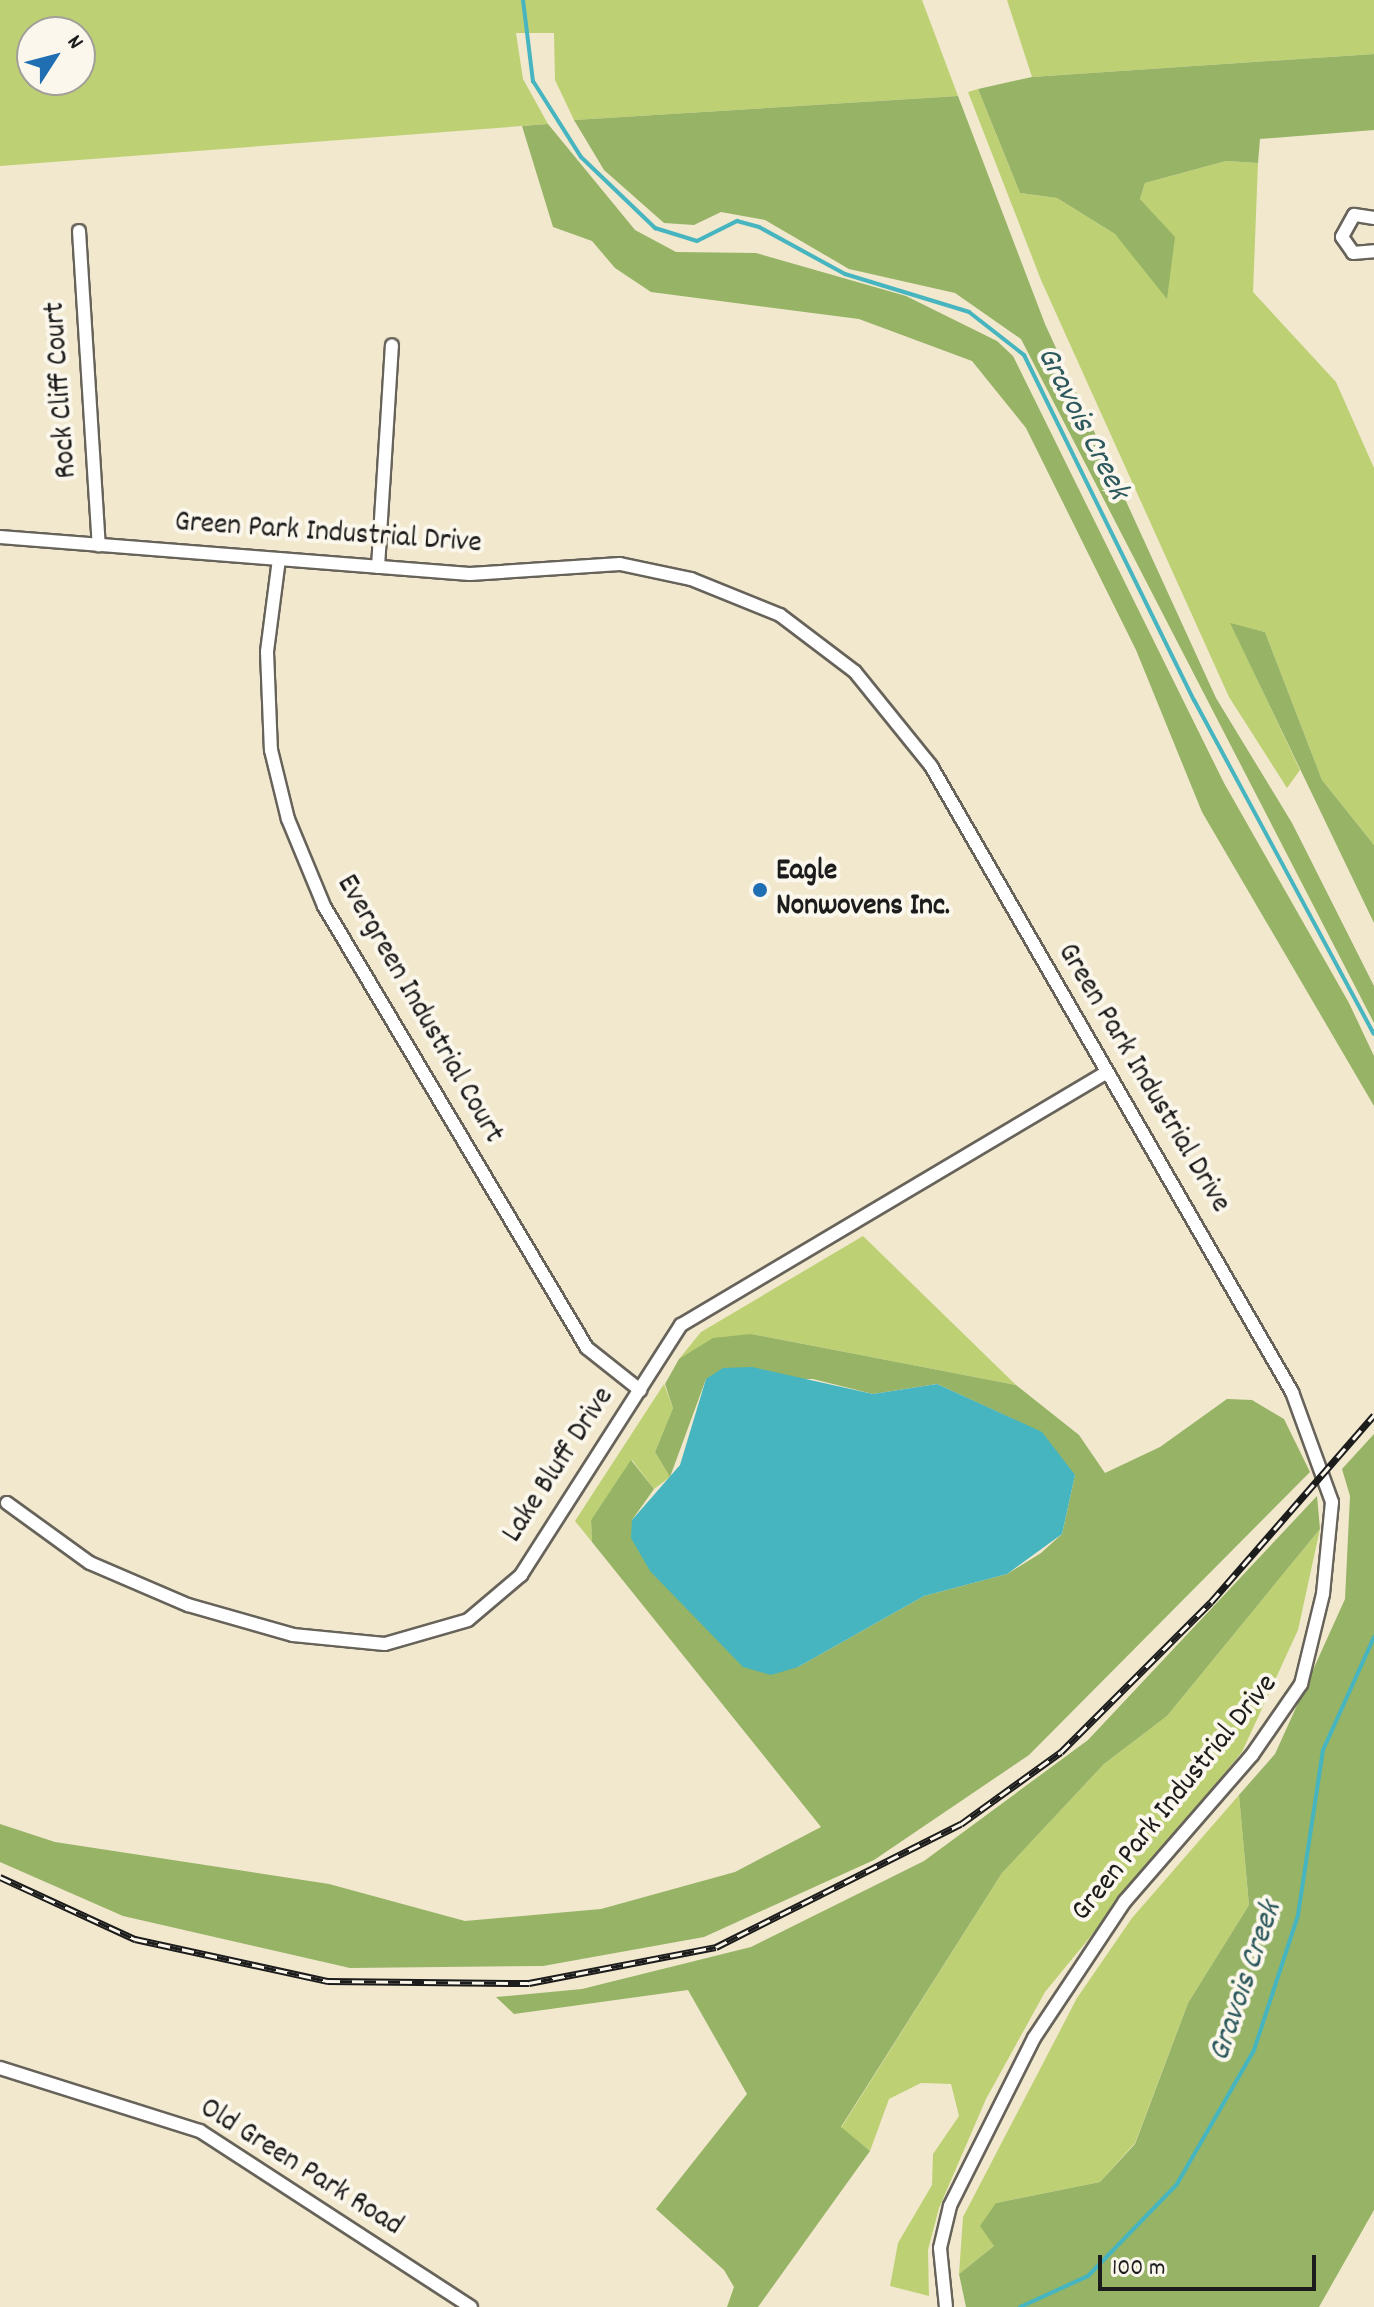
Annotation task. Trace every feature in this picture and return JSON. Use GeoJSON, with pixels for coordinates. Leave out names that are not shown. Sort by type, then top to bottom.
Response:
{"type":"FeatureCollection","features":[{"type":"Feature","properties":{"kind":"street"},"geometry":{"type":"LineString","coordinates":[[1374,218],[1354,215],[1342,237],[1353,253],[1374,251]]}},
{"type":"Feature","properties":{"kind":"street","name":"Rock Cliff Court"},"geometry":{"type":"LineString","coordinates":[[79,231],[99,545]]}},
{"type":"Feature","properties":{"kind":"street"},"geometry":{"type":"LineString","coordinates":[[378,567],[392,345]]}},
{"type":"Feature","properties":{"kind":"street","name":"Green Park Industrial Drive"},"geometry":{"type":"LineString","coordinates":[[0,537],[470,574],[620,564],[691,579],[780,615],[855,672],[931,766],[1255,1324],[1323,1463],[1332,1502],[1323,1594],[1301,1684],[1252,1755],[1125,1901],[1034,2038],[950,2206],[940,2248],[946,2307]]}},
{"type":"Feature","properties":{"kind":"street","name":"Evergreen Industrial Court"},"geometry":{"type":"LineString","coordinates":[[279,559],[267,652],[271,750],[288,819],[324,906],[587,1348],[640,1390]]}},
{"type":"Feature","properties":{"kind":"street","name":"Lake Bluff Drive"},"geometry":{"type":"LineString","coordinates":[[7,1503],[90,1563],[188,1605],[293,1635],[385,1644],[468,1620],[521,1575],[681,1325],[1107,1072]]}},
{"type":"Feature","properties":{"kind":"street","name":"Old Green Park Road"},"geometry":{"type":"LineString","coordinates":[[0,2068],[200,2131],[471,2307]]}},
{"type":"Feature","properties":{"kind":"green space"},"geometry":{"type":"Polygon","coordinates":[[[0,0],[922,0],[958,96],[574,120],[555,80],[554,33],[516,33],[523,79],[548,124],[0,166],[0,0]]]}},
{"type":"Feature","properties":{"kind":"green space"},"geometry":{"type":"Polygon","coordinates":[[[1007,0],[1374,0],[1374,54],[1032,77],[1007,0]]]}},
{"type":"Feature","properties":{"kind":"green space"},"geometry":{"type":"Polygon","coordinates":[[[1374,54],[1374,130],[1260,139],[1258,163],[1226,161],[1145,183],[1140,199],[1175,237],[1167,299],[1115,234],[1057,198],[1020,193],[978,89],[1032,77],[1374,54]]]}},
{"type":"Feature","properties":{"kind":"green space"},"geometry":{"type":"Polygon","coordinates":[[[978,89],[1020,193],[1057,198],[1115,234],[1145,263],[1175,238],[1140,199],[1145,183],[1226,161],[1258,163],[1253,292],[1336,382],[1374,468],[1374,845],[1322,780],[1265,632],[1231,624],[1300,770],[1287,788],[1229,697],[1041,280],[968,92],[978,89]]]}},
{"type":"Feature","properties":{"kind":"green space"},"geometry":{"type":"Polygon","coordinates":[[[958,96],[1045,324],[1216,698],[1292,823],[1374,986],[1374,1023],[1021,339],[955,293],[849,269],[765,220],[721,212],[694,225],[664,223],[604,170],[574,120],[958,96]]]}},
{"type":"Feature","properties":{"kind":"green space"},"geometry":{"type":"Polygon","coordinates":[[[548,124],[635,230],[676,252],[756,253],[906,296],[997,341],[1013,356],[1224,783],[1349,1003],[1374,1056],[1374,1106],[1202,812],[1136,650],[1026,428],[972,361],[859,319],[651,292],[615,268],[592,241],[553,227],[522,126],[548,124]]]}},
{"type":"Feature","properties":{"kind":"green space"},"geometry":{"type":"Polygon","coordinates":[[[1230,623],[1265,632],[1322,780],[1374,845],[1374,923],[1230,623]]]}},
{"type":"Feature","properties":{"kind":"green space"},"geometry":{"type":"Polygon","coordinates":[[[863,1236],[1016,1385],[751,1334],[679,1359],[701,1332],[863,1236]]]}},
{"type":"Feature","properties":{"kind":"green space"},"geometry":{"type":"Polygon","coordinates":[[[751,1334],[1016,1385],[1079,1435],[1105,1473],[1160,1447],[1227,1399],[1252,1400],[1284,1419],[1310,1472],[1029,1755],[874,1860],[704,1937],[543,1966],[350,1968],[123,1916],[0,1862],[0,1824],[55,1842],[329,1884],[465,1921],[601,1909],[735,1872],[821,1827],[592,1542],[591,1520],[631,1460],[654,1489],[632,1520],[798,1667],[924,1596],[1007,1574],[1041,1553],[1062,1534],[1075,1475],[1013,1419],[937,1384],[873,1394],[813,1379],[706,1379],[670,1477],[655,1452],[673,1408],[665,1384],[679,1359],[713,1338],[751,1334]]]}},
{"type":"Feature","properties":{"kind":"green space"},"geometry":{"type":"Polygon","coordinates":[[[664,1384],[673,1408],[655,1452],[670,1477],[654,1489],[632,1460],[591,1520],[592,1542],[575,1521],[664,1384]]]}},
{"type":"Feature","properties":{"kind":"green space"},"geometry":{"type":"Polygon","coordinates":[[[1374,1434],[1374,2210],[1319,2307],[966,2307],[959,2274],[994,2246],[980,2226],[996,2203],[1100,2182],[1135,2144],[1188,2003],[1249,1905],[1239,1795],[1275,1754],[1345,1599],[1350,1496],[1342,1469],[1374,1434]]]}},
{"type":"Feature","properties":{"kind":"green space"},"geometry":{"type":"Polygon","coordinates":[[[1317,1496],[1320,1529],[1167,1716],[1104,1764],[1002,1873],[841,2127],[870,2151],[758,2307],[727,2307],[734,2287],[724,2270],[656,2209],[747,2094],[688,1990],[514,2014],[496,1997],[582,1989],[751,1947],[924,1861],[1088,1740],[1317,1496]]]}},
{"type":"Feature","properties":{"kind":"green space"},"geometry":{"type":"Polygon","coordinates":[[[1320,1529],[1298,1630],[1242,1752],[1045,1992],[986,2099],[939,2208],[928,2250],[929,2296],[890,2286],[898,2243],[932,2185],[933,2154],[959,2116],[951,2084],[921,2083],[889,2099],[870,2151],[841,2128],[1002,1873],[1104,1764],[1167,1716],[1320,1529]]]}},
{"type":"Feature","properties":{"kind":"green space"},"geometry":{"type":"Polygon","coordinates":[[[1239,1795],[1249,1905],[1188,2003],[1135,2143],[1100,2182],[996,2203],[994,2246],[959,2274],[963,2217],[1077,1998],[1132,1918],[1239,1795]]]}},
{"type":"Feature","properties":{"kind":"water"},"geometry":{"type":"Polygon","coordinates":[[[752,1367],[873,1394],[937,1384],[1042,1432],[1075,1475],[1062,1534],[1007,1574],[924,1596],[798,1667],[771,1675],[743,1667],[650,1571],[631,1538],[632,1520],[680,1465],[706,1379],[723,1368],[752,1367]]]}},
{"type":"Feature","properties":{"kind":"waterway","name":"Gravois Creek"},"geometry":{"type":"LineString","coordinates":[[523,0],[533,81],[581,157],[655,228],[697,241],[737,221],[759,227],[845,274],[969,312],[1024,355],[1194,700],[1374,1034]]}},
{"type":"Feature","properties":{"kind":"waterway","name":"Gravois Creek"},"geometry":{"type":"LineString","coordinates":[[1020,2307],[1088,2276],[1177,2184],[1254,2050],[1298,1915],[1323,1750],[1374,1637]]}},
{"type":"Feature","properties":{"kind":"railway"},"geometry":{"type":"LineString","coordinates":[[0,1877],[135,1939],[328,1981],[529,1983],[716,1947],[961,1824],[1061,1752],[1211,1602],[1374,1415]]}},
{"type":"Feature","properties":{"kind":"place","name":"Eagle Nonwovens Inc."},"geometry":{"type":"Point","coordinates":[760,890]}}]}
